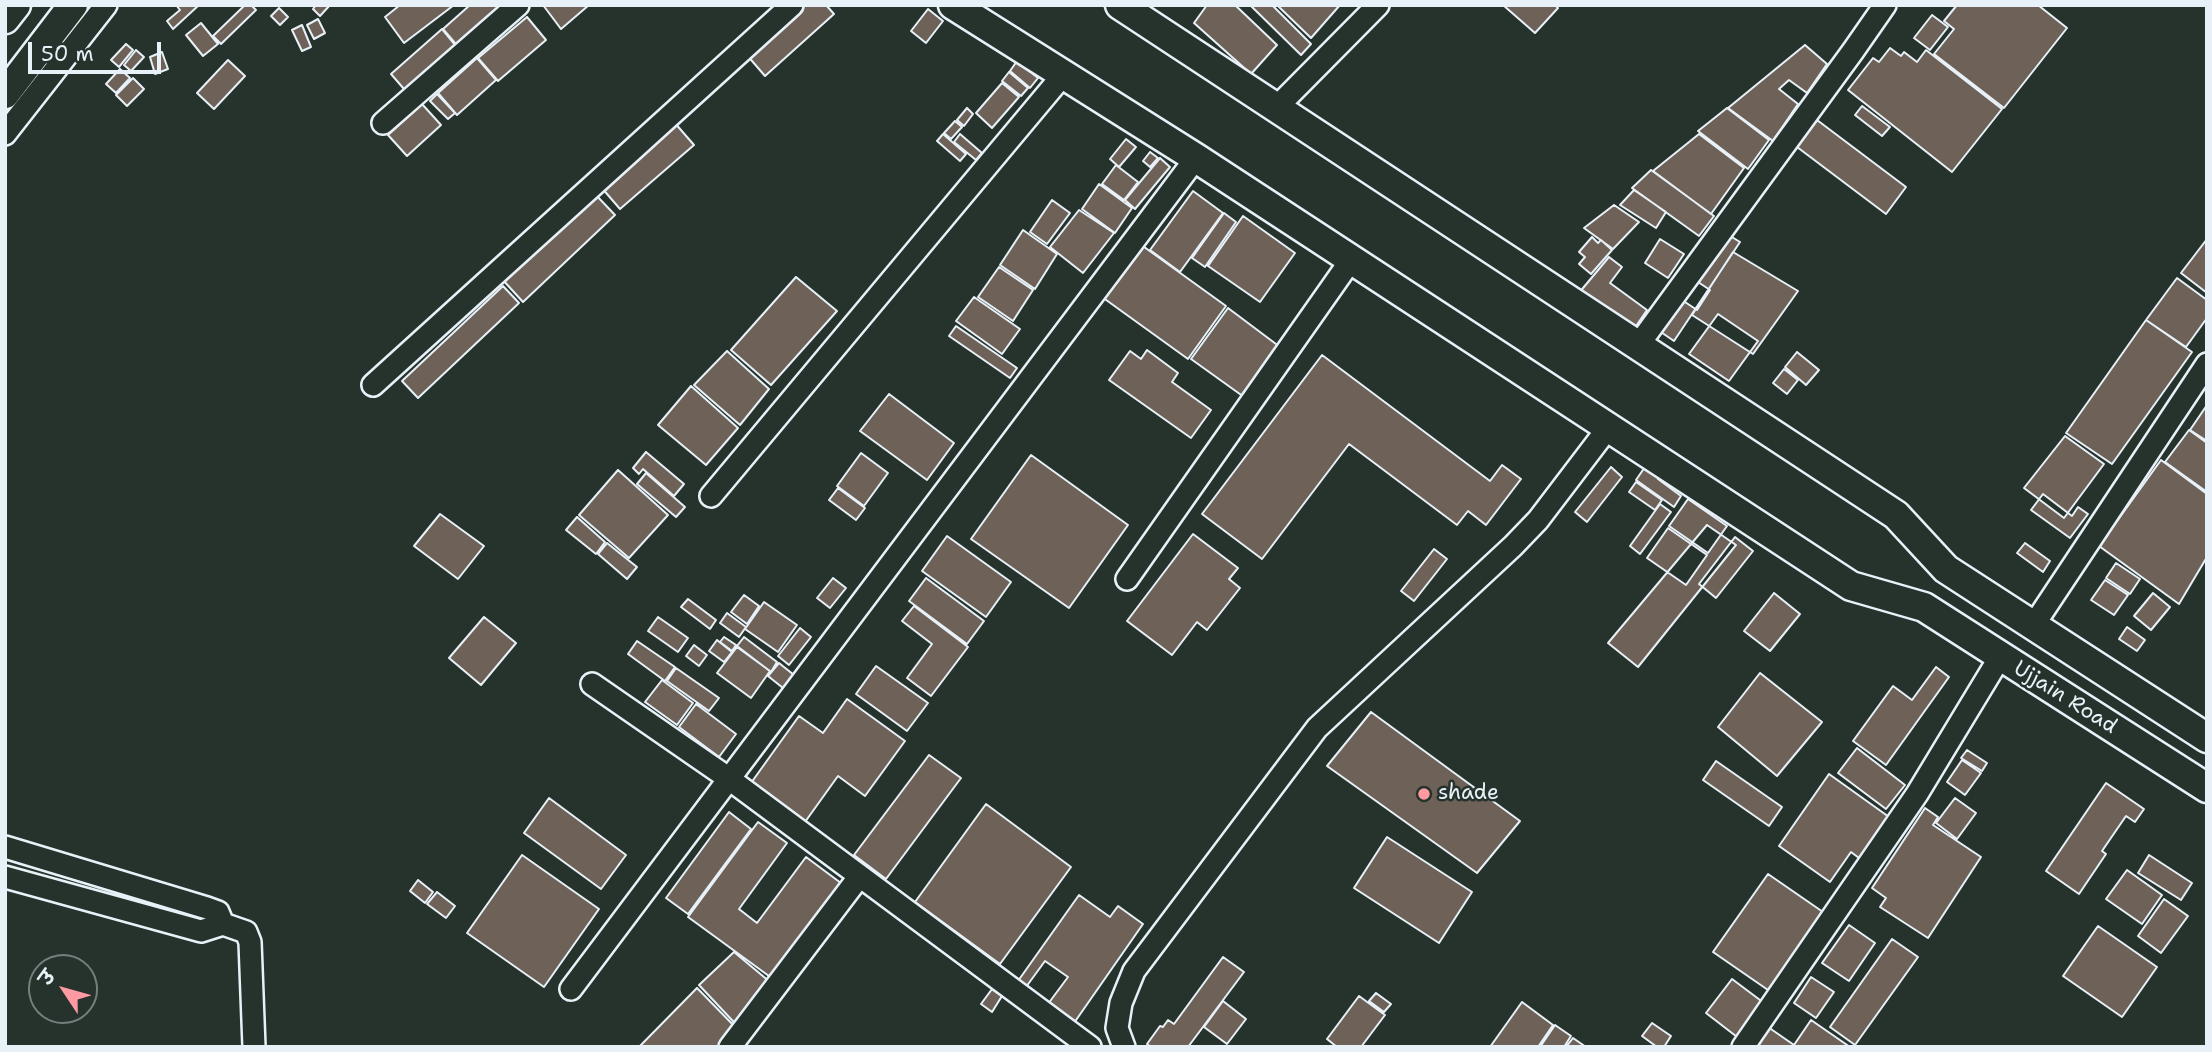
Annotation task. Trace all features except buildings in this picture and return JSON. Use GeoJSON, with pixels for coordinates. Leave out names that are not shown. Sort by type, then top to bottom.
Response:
{"type":"FeatureCollection","features":[{"type":"Feature","properties":{"kind":"main road"},"geometry":{"type":"LineString","coordinates":[[5,19],[16,5]]}},
{"type":"Feature","properties":{"kind":"main road"},"geometry":{"type":"LineString","coordinates":[[5,94],[73,5]]}},
{"type":"Feature","properties":{"kind":"main road","name":"Ujjain Road"},"geometry":{"type":"LineString","coordinates":[[953,5],[1196,158],[1851,586],[1924,607],[2207,788]]}},
{"type":"Feature","properties":{"kind":"main road","name":"Ujjain Road"},"geometry":{"type":"LineString","coordinates":[[1120,5],[1896,515],[1946,569],[2207,738]]}},
{"type":"Feature","properties":{"kind":"street"},"geometry":{"type":"LineString","coordinates":[[5,134],[106,5]]}},
{"type":"Feature","properties":{"kind":"street"},"geometry":{"type":"LineString","coordinates":[[383,123],[518,5]]}},
{"type":"Feature","properties":{"kind":"street"},"geometry":{"type":"LineString","coordinates":[[373,385],[792,5]]}},
{"type":"Feature","properties":{"kind":"street"},"geometry":{"type":"LineString","coordinates":[[1276,108],[1378,5]]}},
{"type":"Feature","properties":{"kind":"street"},"geometry":{"type":"LineString","coordinates":[[1639,344],[1885,5]]}},
{"type":"Feature","properties":{"kind":"street"},"geometry":{"type":"LineString","coordinates":[[711,496],[1063,75]]}},
{"type":"Feature","properties":{"kind":"street"},"geometry":{"type":"LineString","coordinates":[[570,989],[1196,158]]}},
{"type":"Feature","properties":{"kind":"street"},"geometry":{"type":"LineString","coordinates":[[1127,579],[1351,260]]}},
{"type":"Feature","properties":{"kind":"street"},"geometry":{"type":"LineString","coordinates":[[2033,626],[2207,364]]}},
{"type":"Feature","properties":{"kind":"street"},"geometry":{"type":"LineString","coordinates":[[1124,1047],[1117,1028],[1121,1003],[1134,971],[1317,729],[1513,546],[1538,520],[1608,428]]}},
{"type":"Feature","properties":{"kind":"street"},"geometry":{"type":"LineString","coordinates":[[1743,1047],[1917,794],[2000,657]]}},
{"type":"Feature","properties":{"kind":"street"},"geometry":{"type":"LineString","coordinates":[[592,684],[728,778],[1090,1046]]}},
{"type":"Feature","properties":{"kind":"street"},"geometry":{"type":"LineString","coordinates":[[5,847],[207,908],[218,912],[223,924]]}},
{"type":"Feature","properties":{"kind":"street"},"geometry":{"type":"LineString","coordinates":[[5,877],[201,931],[223,924],[246,932],[250,942],[254,1047]]}},
{"type":"Feature","properties":{"kind":"street"},"geometry":{"type":"LineString","coordinates":[[730,1047],[859,877]]}},
{"type":"Feature","properties":{"kind":"place","name":"shade"},"geometry":{"type":"Point","coordinates":[1424,794]}}]}
